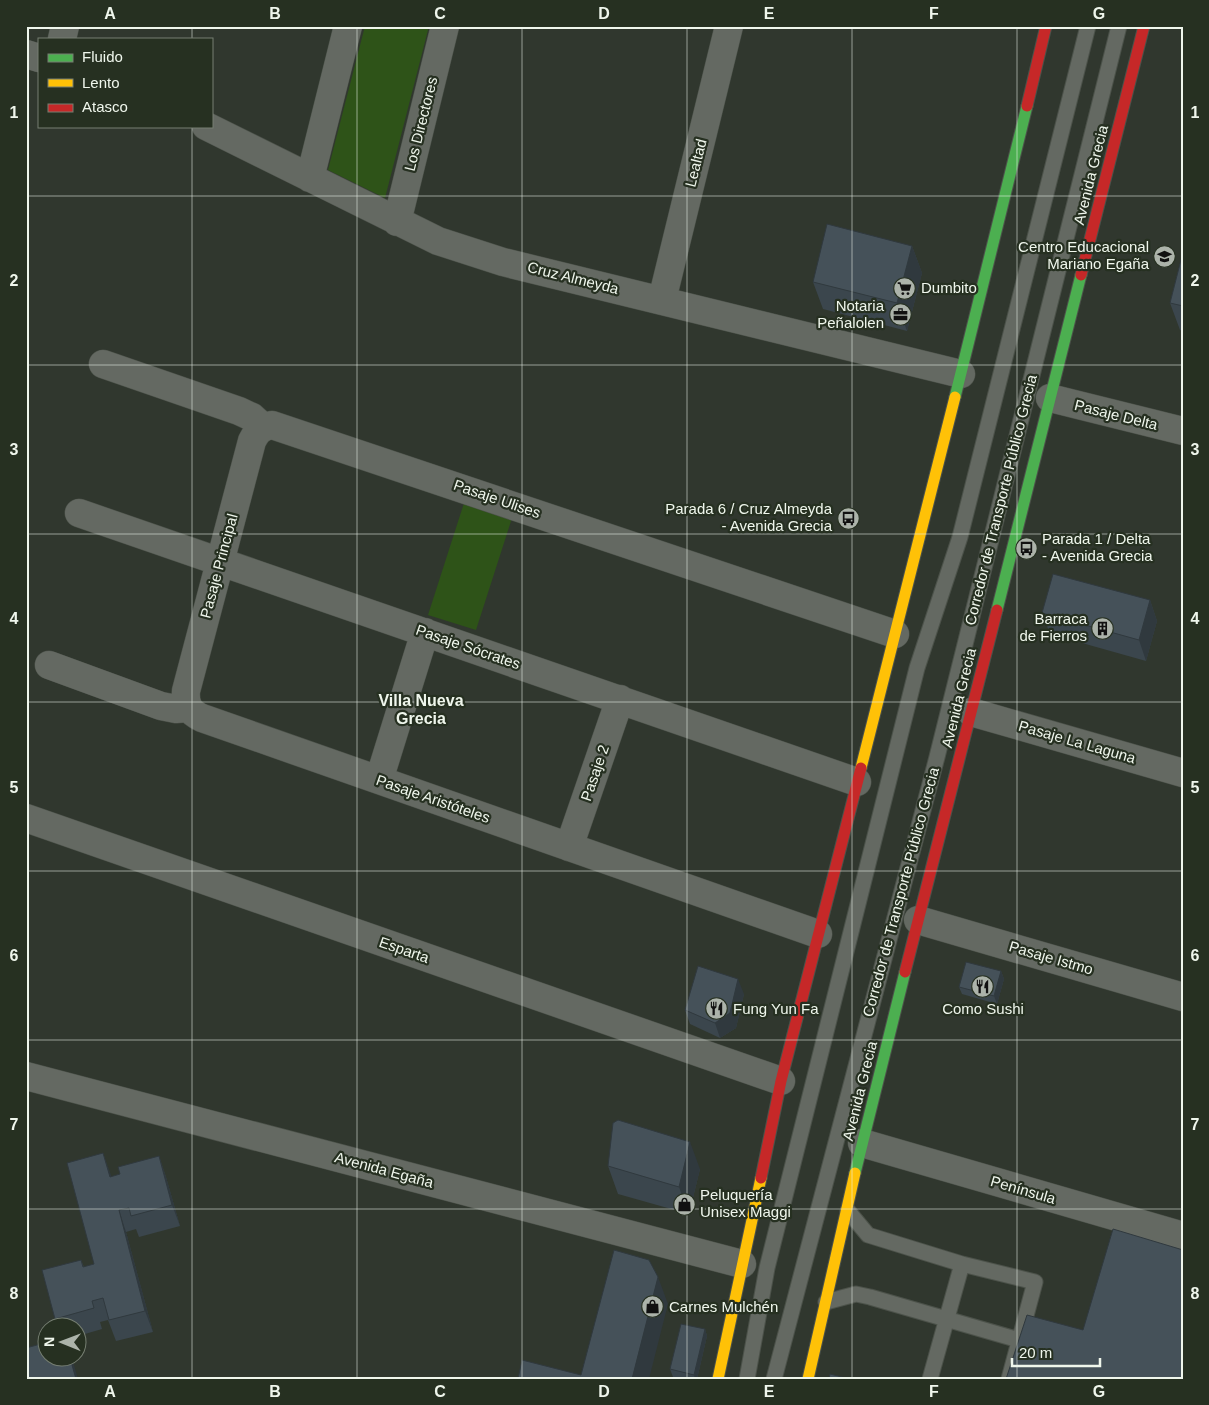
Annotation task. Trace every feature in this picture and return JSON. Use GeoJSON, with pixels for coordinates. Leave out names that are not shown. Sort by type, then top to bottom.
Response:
{"type":"FeatureCollection","features":[{"type":"Feature","properties":{"kind":"main road"},"geometry":{"type":"LineString","coordinates":[[718,1379],[781,1081],[961,374],[1046,26]]}},
{"type":"Feature","properties":{"kind":"main road","name":"Avenida Grecia"},"geometry":{"type":"LineString","coordinates":[[808,1379],[848,1211],[862,1143],[1144,26]]}},
{"type":"Feature","properties":{"kind":"street"},"geometry":{"type":"LineString","coordinates":[[310,178],[348,26]]}},
{"type":"Feature","properties":{"kind":"street","name":"Los Directores"},"geometry":{"type":"LineString","coordinates":[[397,222],[445,26]]}},
{"type":"Feature","properties":{"kind":"street","name":"Lealtad"},"geometry":{"type":"LineString","coordinates":[[662,300],[729,26]]}},
{"type":"Feature","properties":{"kind":"street"},"geometry":{"type":"LineString","coordinates":[[26,54],[38,58]]}},
{"type":"Feature","properties":{"kind":"street","name":"Cruz Almeyda"},"geometry":{"type":"LineString","coordinates":[[210,128],[438,241],[503,262],[961,374]]}},
{"type":"Feature","properties":{"kind":"street"},"geometry":{"type":"LineString","coordinates":[[103,364],[239,411],[252,417],[263,427]]}},
{"type":"Feature","properties":{"kind":"street","name":"Pasaje Delta"},"geometry":{"type":"LineString","coordinates":[[1050,398],[1183,431]]}},
{"type":"Feature","properties":{"kind":"street","name":"Pasaje Ulises"},"geometry":{"type":"LineString","coordinates":[[263,427],[272,424],[280,426],[895,634]]}},
{"type":"Feature","properties":{"kind":"street","name":"Pasaje Principal"},"geometry":{"type":"LineString","coordinates":[[188,708],[186,691],[252,441],[256,432],[263,427]]}},
{"type":"Feature","properties":{"kind":"street","name":"Pasaje Sócrates"},"geometry":{"type":"LineString","coordinates":[[78,513],[858,782]]}},
{"type":"Feature","properties":{"kind":"street"},"geometry":{"type":"LineString","coordinates":[[379,780],[425,632]]}},
{"type":"Feature","properties":{"kind":"street","name":"Pasaje Aristóteles"},"geometry":{"type":"LineString","coordinates":[[49,665],[161,706],[176,709],[188,708],[202,718],[818,934]]}},
{"type":"Feature","properties":{"kind":"street","name":"Pasaje 2"},"geometry":{"type":"LineString","coordinates":[[569,847],[620,699]]}},
{"type":"Feature","properties":{"kind":"street","name":"Pasaje La Laguna"},"geometry":{"type":"LineString","coordinates":[[971,712],[1183,773]]}},
{"type":"Feature","properties":{"kind":"street","name":"Esparta"},"geometry":{"type":"LineString","coordinates":[[26,818],[781,1081]]}},
{"type":"Feature","properties":{"kind":"street","name":"Pasaje Istmo"},"geometry":{"type":"LineString","coordinates":[[918,920],[1183,997]]}},
{"type":"Feature","properties":{"kind":"street","name":"Avenida Egaña"},"geometry":{"type":"LineString","coordinates":[[26,1076],[742,1264]]}},
{"type":"Feature","properties":{"kind":"street","name":"Península"},"geometry":{"type":"LineString","coordinates":[[862,1143],[1183,1236]]}},
{"type":"Feature","properties":{"kind":"lane","name":"Corredor de Transporte Público Grecia"},"geometry":{"type":"LineString","coordinates":[[747,1379],[767,1268],[915,678],[960,537],[1088,26]]}},
{"type":"Feature","properties":{"kind":"lane","name":"Corredor de Transporte Público Grecia"},"geometry":{"type":"LineString","coordinates":[[774,1379],[937,756],[1119,26]]}},
{"type":"Feature","properties":{"kind":"lane"},"geometry":{"type":"LineString","coordinates":[[848,1211],[868,1235],[962,1264],[1034,1282],[1009,1379]]}},
{"type":"Feature","properties":{"kind":"lane"},"geometry":{"type":"LineString","coordinates":[[930,1379],[962,1264]]}},
{"type":"Feature","properties":{"kind":"lane"},"geometry":{"type":"LineString","coordinates":[[826,1302],[856,1294],[1019,1340]]}},
{"type":"Feature","properties":{"kind":"green space"},"geometry":{"type":"Polygon","coordinates":[[[365,26],[429,26],[385,198],[328,170],[365,26]]]}},
{"type":"Feature","properties":{"kind":"green space"},"geometry":{"type":"Polygon","coordinates":[[[464,503],[512,518],[476,630],[428,615],[464,503]]]}},
{"type":"Feature","properties":{"kind":"building"},"geometry":{"type":"Polygon","coordinates":[[[827,224],[912,246],[897,303],[813,282],[827,224]]]}},
{"type":"Feature","properties":{"kind":"building"},"geometry":{"type":"Polygon","coordinates":[[[1183,252],[1183,306],[1170,303],[1183,252]]]}},
{"type":"Feature","properties":{"kind":"building"},"geometry":{"type":"Polygon","coordinates":[[[1053,574],[1150,600],[1139,640],[1042,613],[1053,574]]]}},
{"type":"Feature","properties":{"kind":"building","name":"Como Sushi"},"geometry":{"type":"Polygon","coordinates":[[[966,962],[1001,971],[994,996],[959,987],[966,962]]]}},
{"type":"Feature","properties":{"kind":"building"},"geometry":{"type":"Polygon","coordinates":[[[698,966],[738,979],[730,1013],[715,1023],[685,1010],[698,966]]]}},
{"type":"Feature","properties":{"kind":"building"},"geometry":{"type":"Polygon","coordinates":[[[618,1120],[690,1142],[679,1187],[608,1166],[613,1123],[618,1120]]]}},
{"type":"Feature","properties":{"kind":"building"},"geometry":{"type":"Polygon","coordinates":[[[103,1153],[110,1177],[120,1174],[118,1167],[159,1156],[172,1205],[131,1216],[129,1208],[119,1210],[145,1311],[109,1320],[103,1298],[92,1301],[94,1308],[55,1318],[42,1270],[81,1260],[83,1267],[94,1264],[67,1163],[103,1153]]]}},
{"type":"Feature","properties":{"kind":"building"},"geometry":{"type":"Polygon","coordinates":[[[1113,1229],[1183,1250],[1183,1379],[1006,1379],[1027,1315],[1083,1330],[1113,1229]]]}},
{"type":"Feature","properties":{"kind":"building"},"geometry":{"type":"Polygon","coordinates":[[[614,1250],[649,1260],[658,1277],[632,1379],[518,1379],[522,1360],[581,1375],[614,1250]]]}},
{"type":"Feature","properties":{"kind":"building"},"geometry":{"type":"Polygon","coordinates":[[[681,1324],[705,1329],[694,1375],[670,1369],[681,1324]]]}},
{"type":"Feature","properties":{"kind":"building"},"geometry":{"type":"Polygon","coordinates":[[[38,1345],[38,1368],[73,1368],[76,1379],[26,1379],[26,1348],[38,1345]]]}},
{"type":"Feature","properties":{"kind":"building"},"geometry":{"type":"Polygon","coordinates":[[[830,1374],[850,1379],[829,1379],[830,1374]]]}},
{"type":"Feature","properties":{"kind":"traffic: fast"},"geometry":{"type":"LineString","coordinates":[[955,397],[1027,106]]}},
{"type":"Feature","properties":{"kind":"traffic: fast"},"geometry":{"type":"LineString","coordinates":[[997,610],[1081,275]]}},
{"type":"Feature","properties":{"kind":"traffic: fast"},"geometry":{"type":"LineString","coordinates":[[855,1173],[905,972]]}},
{"type":"Feature","properties":{"kind":"traffic: slow"},"geometry":{"type":"LineString","coordinates":[[861,768],[955,397]]}},
{"type":"Feature","properties":{"kind":"traffic: slow"},"geometry":{"type":"LineString","coordinates":[[808,1379],[855,1173]]}},
{"type":"Feature","properties":{"kind":"traffic: slow"},"geometry":{"type":"LineString","coordinates":[[718,1379],[761,1178]]}},
{"type":"Feature","properties":{"kind":"traffic: jam"},"geometry":{"type":"LineString","coordinates":[[1027,106],[1046,26]]}},
{"type":"Feature","properties":{"kind":"traffic: jam"},"geometry":{"type":"LineString","coordinates":[[1081,275],[1144,26]]}},
{"type":"Feature","properties":{"kind":"traffic: jam"},"geometry":{"type":"LineString","coordinates":[[905,972],[997,610]]}},
{"type":"Feature","properties":{"kind":"traffic: jam"},"geometry":{"type":"LineString","coordinates":[[761,1178],[781,1081],[861,768]]}},
{"type":"Feature","properties":{"kind":"place","name":"Centro Educacional Mariano Egaña"},"geometry":{"type":"Point","coordinates":[1165,256]}},
{"type":"Feature","properties":{"kind":"place","name":"Dumbito"},"geometry":{"type":"Point","coordinates":[905,288]}},
{"type":"Feature","properties":{"kind":"place","name":"Notaria Peñalolen"},"geometry":{"type":"Point","coordinates":[900,315]}},
{"type":"Feature","properties":{"kind":"place","name":"Parada 6 / Cruz Almeyda - Avenida Grecia"},"geometry":{"type":"Point","coordinates":[848,518]}},
{"type":"Feature","properties":{"kind":"place","name":"Parada 1 / Delta - Avenida Grecia"},"geometry":{"type":"Point","coordinates":[1026,548]}},
{"type":"Feature","properties":{"kind":"place","name":"Barraca de Fierros"},"geometry":{"type":"Point","coordinates":[1103,628]}},
{"type":"Feature","properties":{"kind":"place","name":"Como Sushi"},"geometry":{"type":"Point","coordinates":[983,986]}},
{"type":"Feature","properties":{"kind":"place","name":"Fung Yun Fa"},"geometry":{"type":"Point","coordinates":[717,1009]}},
{"type":"Feature","properties":{"kind":"place","name":"Peluquería Unisex Maggi"},"geometry":{"type":"Point","coordinates":[684,1204]}},
{"type":"Feature","properties":{"kind":"place","name":"Carnes Mulchén"},"geometry":{"type":"Point","coordinates":[653,1307]}},
{"type":"Feature","properties":{"kind":"district","name":"Villa Nueva Grecia"},"geometry":{"type":"Point","coordinates":[421,709]}}]}
